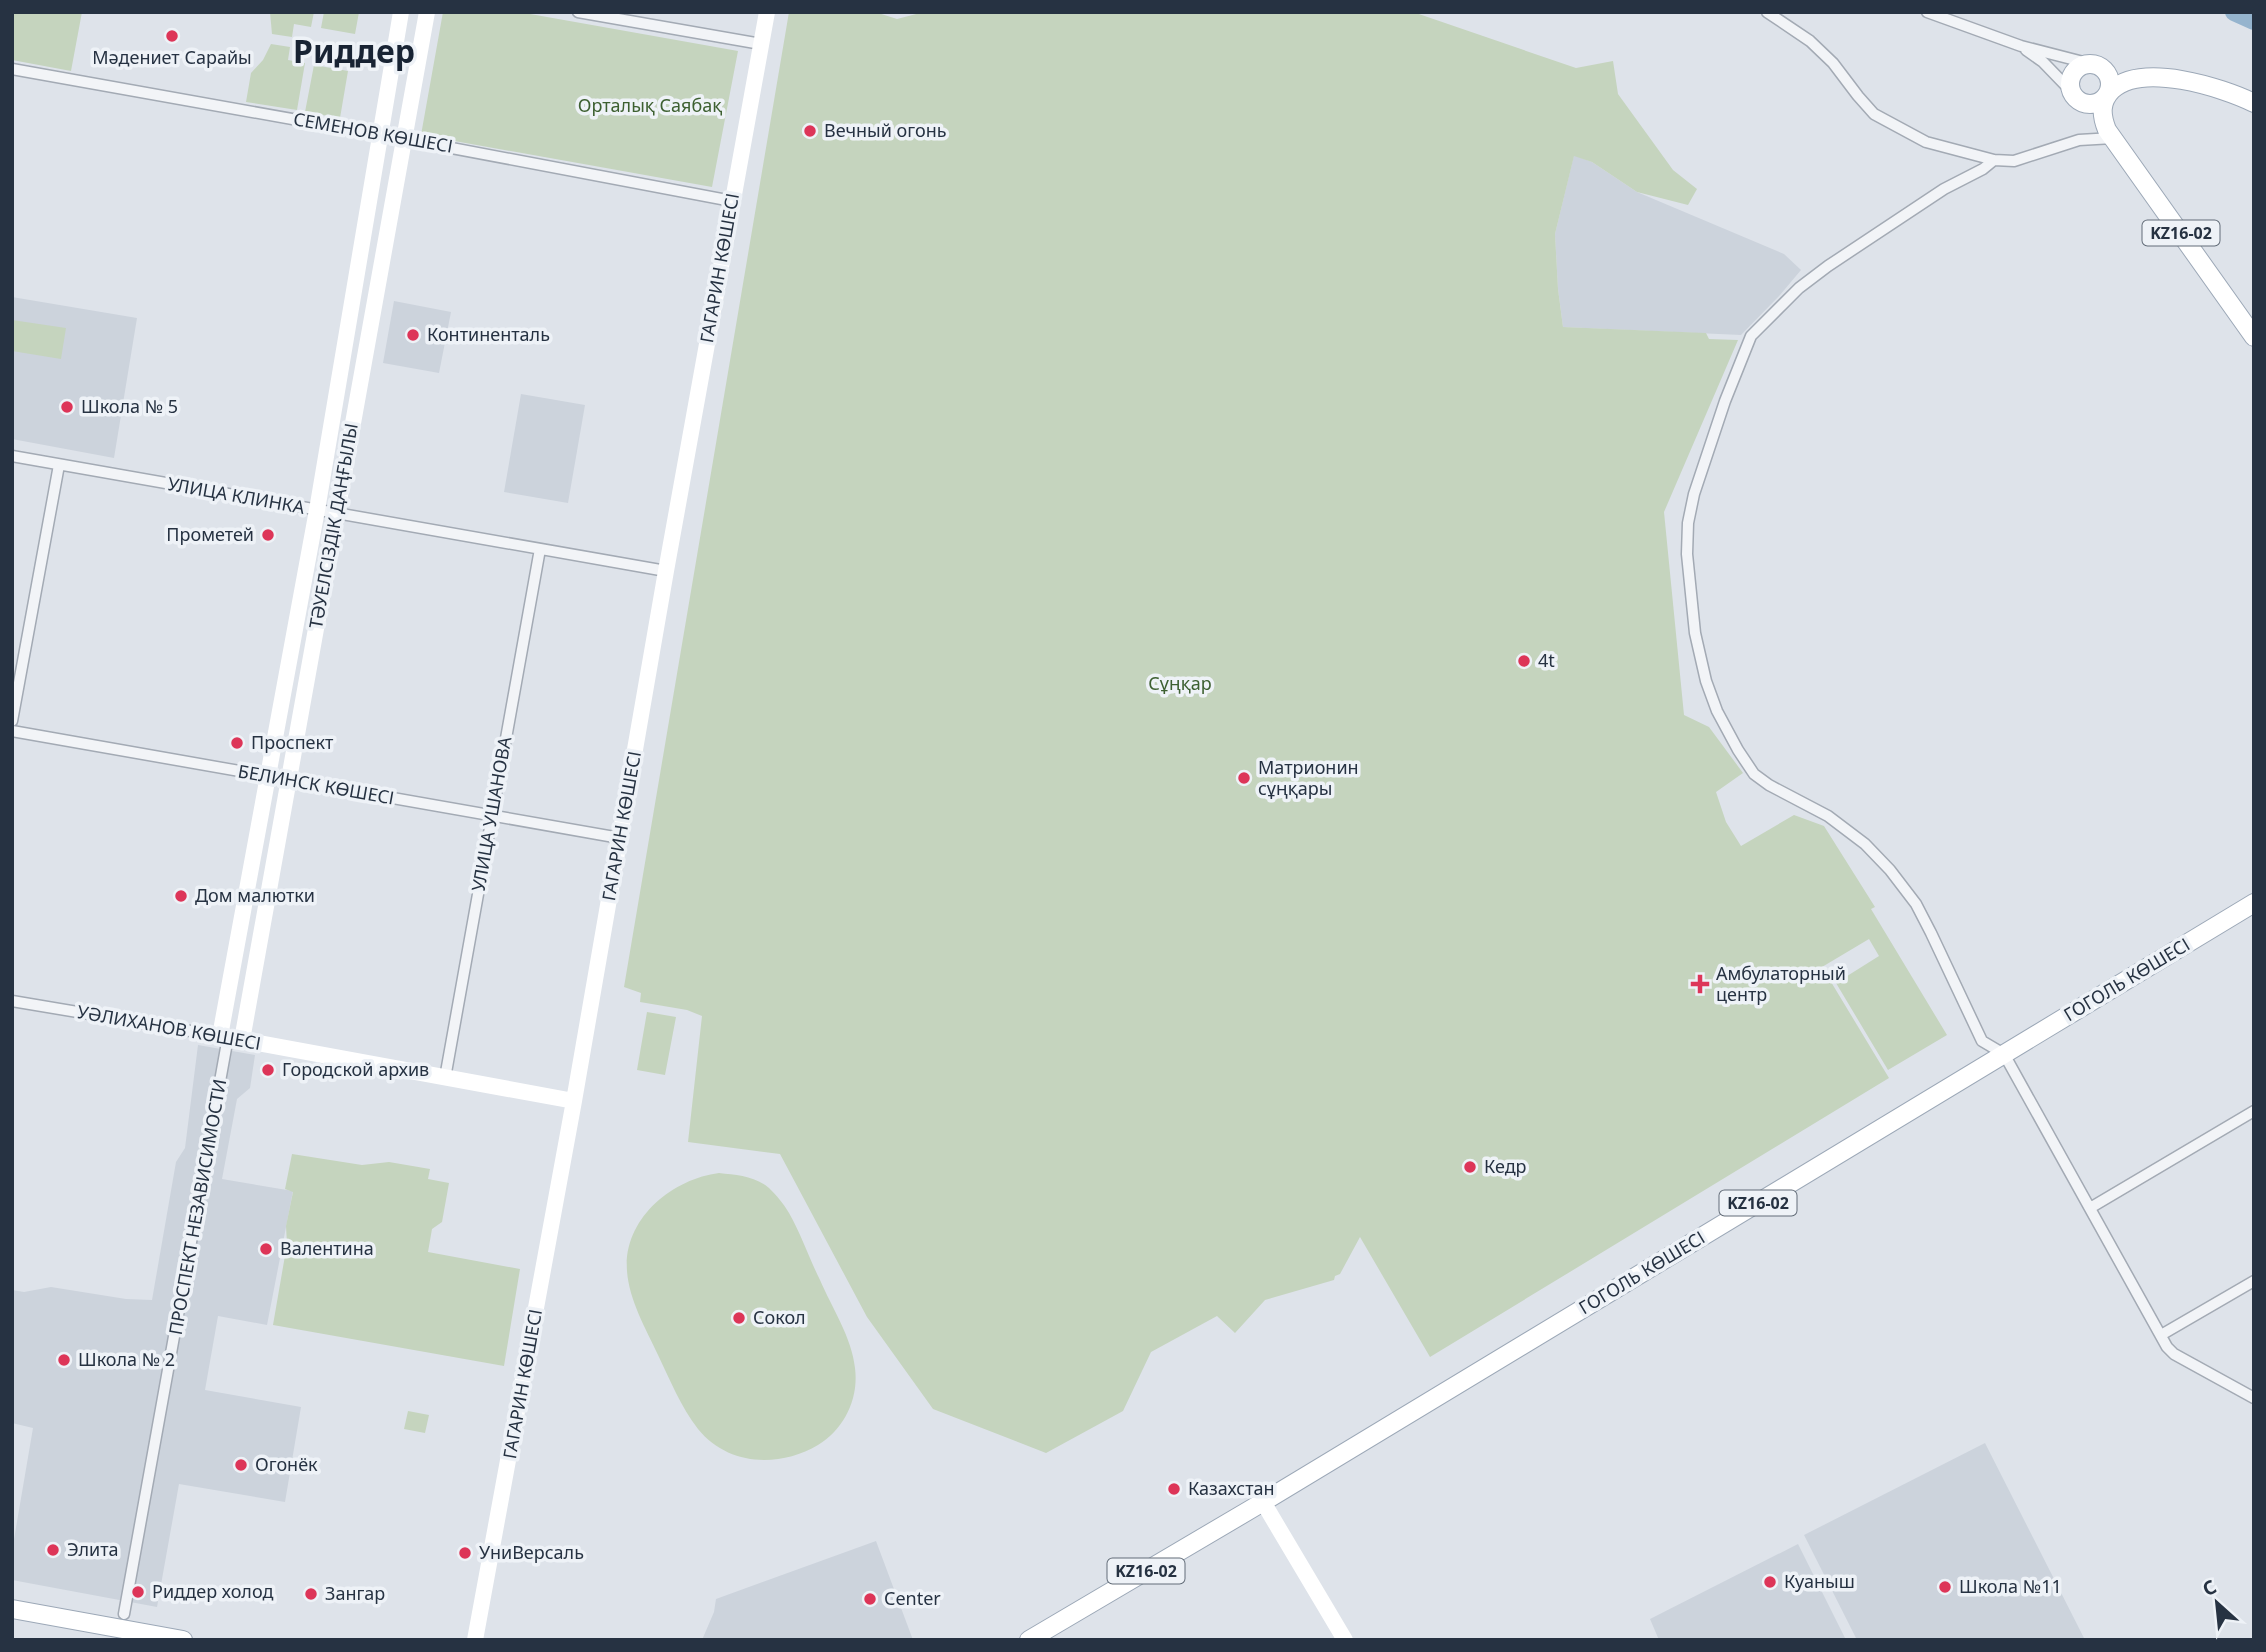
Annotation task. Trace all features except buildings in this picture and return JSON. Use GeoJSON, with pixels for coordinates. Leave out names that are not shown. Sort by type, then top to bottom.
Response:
{"type":"FeatureCollection","features":[{"type":"Feature","properties":{"kind":"main road"},"geometry":{"type":"LineString","coordinates":[[2169,78],[2146,77],[2130,80],[2094,103],[2076,97],[2071,80],[2073,74],[2082,66],[2095,65],[2169,78],[2219,90],[2254,103]]}},
{"type":"Feature","properties":{"kind":"main road"},"geometry":{"type":"LineString","coordinates":[[2095,65],[2109,77],[2110,83],[2102,111],[2110,134]]}},
{"type":"Feature","properties":{"kind":"main road","name":"KZ16-02"},"geometry":{"type":"LineString","coordinates":[[2076,97],[2110,134],[2254,337]]}},
{"type":"Feature","properties":{"kind":"main road","name":"ГОГОЛЬ КӨШЕСІ"},"geometry":{"type":"LineString","coordinates":[[1029,1640],[1263,1502],[2254,903]]}},
{"type":"Feature","properties":{"kind":"main road"},"geometry":{"type":"LineString","coordinates":[[12,1609],[183,1640]]}},
{"type":"Feature","properties":{"kind":"street","name":"ТӘУЕЛСІЗДІК ДАҢҒЫЛЫ"},"geometry":{"type":"LineString","coordinates":[[223,1042],[401,12]]}},
{"type":"Feature","properties":{"kind":"street","name":"ТӘУЕЛСІЗДІК ДАҢҒЫЛЫ"},"geometry":{"type":"LineString","coordinates":[[242,1040],[427,12]]}},
{"type":"Feature","properties":{"kind":"street"},"geometry":{"type":"LineString","coordinates":[[578,12],[761,44]]}},
{"type":"Feature","properties":{"kind":"street","name":"ГАГАРИН КӨШЕСІ"},"geometry":{"type":"LineString","coordinates":[[475,1640],[574,1101],[767,12]]}},
{"type":"Feature","properties":{"kind":"street"},"geometry":{"type":"LineString","coordinates":[[1767,12],[1810,41],[1833,63],[1874,114],[1926,142],[1994,160],[2014,161],[2079,140],[2110,134]]}},
{"type":"Feature","properties":{"kind":"street"},"geometry":{"type":"LineString","coordinates":[[1927,12],[2021,46],[2095,65]]}},
{"type":"Feature","properties":{"kind":"street"},"geometry":{"type":"LineString","coordinates":[[2021,46],[2043,62],[2076,97]]}},
{"type":"Feature","properties":{"kind":"street","name":"СЕМЕНОВ КӨШЕСІ"},"geometry":{"type":"LineString","coordinates":[[12,69],[732,201]]}},
{"type":"Feature","properties":{"kind":"street"},"geometry":{"type":"LineString","coordinates":[[1994,160],[1983,169],[1944,189],[1828,266],[1790,296],[1751,337],[1725,401],[1694,494],[1688,523],[1687,554],[1695,633],[1706,681],[1717,711],[1738,751],[1754,774],[1769,785],[1828,816],[1865,844],[1890,870],[1916,904],[1982,1041],[2004,1054],[2174,1354],[2254,1398]]}},
{"type":"Feature","properties":{"kind":"street","name":"УЛИЦА КЛИНКА"},"geometry":{"type":"LineString","coordinates":[[12,456],[666,570]]}},
{"type":"Feature","properties":{"kind":"street"},"geometry":{"type":"LineString","coordinates":[[12,721],[59,465]]}},
{"type":"Feature","properties":{"kind":"street","name":"УЛИЦА УШАНОВА"},"geometry":{"type":"LineString","coordinates":[[444,1078],[540,549]]}},
{"type":"Feature","properties":{"kind":"street","name":"БЕЛИНСК КӨШЕСІ"},"geometry":{"type":"LineString","coordinates":[[12,731],[620,838]]}},
{"type":"Feature","properties":{"kind":"street","name":"УӘЛИХАНОВ КӨШЕСІ"},"geometry":{"type":"LineString","coordinates":[[12,1001],[223,1042],[242,1040],[574,1101]]}},
{"type":"Feature","properties":{"kind":"street","name":"ПРОСПЕКТ НЕЗАВИСИМОСТИ"},"geometry":{"type":"LineString","coordinates":[[124,1614],[223,1042]]}},
{"type":"Feature","properties":{"kind":"street"},"geometry":{"type":"LineString","coordinates":[[2090,1208],[2254,1111]]}},
{"type":"Feature","properties":{"kind":"street"},"geometry":{"type":"LineString","coordinates":[[2161,1335],[2254,1280]]}},
{"type":"Feature","properties":{"kind":"street"},"geometry":{"type":"LineString","coordinates":[[1263,1502],[1345,1640]]}},
{"type":"Feature","properties":{"kind":"shaded area"},"geometry":{"type":"Polygon","coordinates":[[[1574,155],[1592,162],[1637,192],[1784,254],[1801,270],[1741,335],[1563,327],[1555,234],[1574,155]]]}},
{"type":"Feature","properties":{"kind":"shaded area","name":"Школа № 5"},"geometry":{"type":"Polygon","coordinates":[[[12,297],[137,318],[114,458],[12,439],[12,297]]]}},
{"type":"Feature","properties":{"kind":"shaded area"},"geometry":{"type":"Polygon","coordinates":[[[394,301],[451,312],[439,373],[383,363],[394,301]]]}},
{"type":"Feature","properties":{"kind":"shaded area"},"geometry":{"type":"Polygon","coordinates":[[[521,394],[585,405],[568,503],[504,492],[521,394]]]}},
{"type":"Feature","properties":{"kind":"shaded area"},"geometry":{"type":"Polygon","coordinates":[[[198,1045],[255,1055],[250,1088],[237,1099],[222,1179],[293,1191],[267,1325],[218,1316],[205,1390],[301,1407],[285,1502],[179,1484],[157,1607],[12,1580],[12,1551],[33,1428],[12,1423],[12,1290],[24,1292],[51,1287],[126,1299],[152,1300],[176,1162],[185,1148],[198,1045]]]}},
{"type":"Feature","properties":{"kind":"shaded area","name":"Школа №11"},"geometry":{"type":"Polygon","coordinates":[[[1985,1443],[2085,1640],[1857,1640],[1804,1535],[1985,1443]]]}},
{"type":"Feature","properties":{"kind":"shaded area"},"geometry":{"type":"Polygon","coordinates":[[[876,1541],[913,1640],[702,1640],[714,1612],[716,1599],[876,1541]]]}},
{"type":"Feature","properties":{"kind":"shaded area","name":"Куаныш"},"geometry":{"type":"Polygon","coordinates":[[[1798,1544],[1846,1640],[1659,1640],[1650,1619],[1798,1544]]]}},
{"type":"Feature","properties":{"kind":"green space"},"geometry":{"type":"Polygon","coordinates":[[[12,12],[82,12],[71,71],[12,60],[12,12]]]}},
{"type":"Feature","properties":{"kind":"green space"},"geometry":{"type":"Polygon","coordinates":[[[270,12],[314,12],[311,27],[294,24],[292,37],[272,34],[270,12]]]}},
{"type":"Feature","properties":{"kind":"green space"},"geometry":{"type":"Polygon","coordinates":[[[324,12],[359,12],[355,34],[321,28],[324,12]]]}},
{"type":"Feature","properties":{"kind":"green space","name":"Орталық Саябақ"},"geometry":{"type":"Polygon","coordinates":[[[443,12],[519,12],[738,51],[712,187],[421,135],[443,12]]]}},
{"type":"Feature","properties":{"kind":"green space","name":"Сұңқар"},"geometry":{"type":"Polygon","coordinates":[[[789,12],[875,12],[897,19],[924,12],[1413,12],[1576,68],[1613,61],[1618,94],[1673,170],[1697,189],[1688,205],[1637,192],[1592,162],[1574,156],[1555,234],[1563,327],[1706,333],[1709,339],[1738,340],[1664,512],[1684,715],[1709,727],[1743,773],[1716,792],[1726,822],[1741,846],[1794,815],[1824,826],[1875,907],[1871,909],[1947,1035],[1888,1070],[1836,983],[1879,956],[1869,939],[1822,967],[1889,1078],[1430,1357],[1360,1237],[1334,1280],[1265,1300],[1235,1333],[1217,1316],[1151,1352],[1123,1411],[1046,1453],[933,1409],[867,1317],[780,1154],[688,1142],[702,1016],[687,1010],[640,1002],[641,993],[624,987],[789,12]]]}},
{"type":"Feature","properties":{"kind":"green space"},"geometry":{"type":"Polygon","coordinates":[[[271,44],[290,47],[288,60],[305,63],[297,110],[246,102],[251,73],[263,60],[271,44]]]}},
{"type":"Feature","properties":{"kind":"green space"},"geometry":{"type":"Polygon","coordinates":[[[314,65],[348,71],[340,118],[305,112],[314,65]]]}},
{"type":"Feature","properties":{"kind":"green space"},"geometry":{"type":"Polygon","coordinates":[[[12,320],[66,328],[61,359],[12,351],[12,320]]]}},
{"type":"Feature","properties":{"kind":"green space"},"geometry":{"type":"Polygon","coordinates":[[[647,1012],[676,1017],[665,1075],[637,1070],[647,1012]]]}},
{"type":"Feature","properties":{"kind":"green space"},"geometry":{"type":"Polygon","coordinates":[[[292,1154],[362,1165],[389,1162],[430,1169],[428,1179],[449,1183],[442,1222],[432,1229],[428,1252],[520,1269],[504,1366],[273,1325],[293,1192],[285,1189],[292,1154]]]}},
{"type":"Feature","properties":{"kind":"green space","name":"Сокол"},"geometry":{"type":"Polygon","coordinates":[[[719,1173],[758,1181],[769,1188],[785,1206],[841,1323],[853,1357],[855,1391],[842,1422],[818,1445],[787,1457],[771,1460],[739,1456],[710,1441],[698,1429],[686,1412],[643,1325],[628,1282],[628,1252],[642,1219],[668,1193],[701,1177],[719,1173]]]}},
{"type":"Feature","properties":{"kind":"green space"},"geometry":{"type":"Polygon","coordinates":[[[408,1411],[429,1415],[425,1433],[404,1429],[408,1411]]]}},
{"type":"Feature","properties":{"kind":"waterway"},"geometry":{"type":"LineString","coordinates":[[2234,12],[2254,21]]}},
{"type":"Feature","properties":{"kind":"place","name":"Мәдениет Сарайы"},"geometry":{"type":"Point","coordinates":[172,36]}},
{"type":"Feature","properties":{"kind":"place","name":"Вечный огонь"},"geometry":{"type":"Point","coordinates":[810,131]}},
{"type":"Feature","properties":{"kind":"place","name":"Континенталь"},"geometry":{"type":"Point","coordinates":[413,335]}},
{"type":"Feature","properties":{"kind":"place","name":"Школа № 5"},"geometry":{"type":"Point","coordinates":[67,407]}},
{"type":"Feature","properties":{"kind":"place","name":"Прометей"},"geometry":{"type":"Point","coordinates":[268,535]}},
{"type":"Feature","properties":{"kind":"place","name":"4t"},"geometry":{"type":"Point","coordinates":[1524,661]}},
{"type":"Feature","properties":{"kind":"place","name":"Проспект"},"geometry":{"type":"Point","coordinates":[237,743]}},
{"type":"Feature","properties":{"kind":"place","name":"Матрионин сұңқары"},"geometry":{"type":"Point","coordinates":[1244,778]}},
{"type":"Feature","properties":{"kind":"place","name":"Дом малютки"},"geometry":{"type":"Point","coordinates":[181,896]}},
{"type":"Feature","properties":{"kind":"place","name":"Амбулаторный центр"},"geometry":{"type":"Point","coordinates":[1700,984]}},
{"type":"Feature","properties":{"kind":"place","name":"Городской архив"},"geometry":{"type":"Point","coordinates":[268,1070]}},
{"type":"Feature","properties":{"kind":"place","name":"Кедр"},"geometry":{"type":"Point","coordinates":[1470,1167]}},
{"type":"Feature","properties":{"kind":"place","name":"Валентина"},"geometry":{"type":"Point","coordinates":[266,1249]}},
{"type":"Feature","properties":{"kind":"place","name":"Сокол"},"geometry":{"type":"Point","coordinates":[739,1318]}},
{"type":"Feature","properties":{"kind":"place","name":"Школа № 2"},"geometry":{"type":"Point","coordinates":[64,1360]}},
{"type":"Feature","properties":{"kind":"place","name":"Огонёк"},"geometry":{"type":"Point","coordinates":[241,1465]}},
{"type":"Feature","properties":{"kind":"place","name":"Казахстан"},"geometry":{"type":"Point","coordinates":[1174,1489]}},
{"type":"Feature","properties":{"kind":"place","name":"Элита"},"geometry":{"type":"Point","coordinates":[53,1550]}},
{"type":"Feature","properties":{"kind":"place","name":"УниВерсаль"},"geometry":{"type":"Point","coordinates":[465,1553]}},
{"type":"Feature","properties":{"kind":"place","name":"Куаныш"},"geometry":{"type":"Point","coordinates":[1770,1582]}},
{"type":"Feature","properties":{"kind":"place","name":"Школа №11"},"geometry":{"type":"Point","coordinates":[1945,1587]}},
{"type":"Feature","properties":{"kind":"place","name":"Риддер холод"},"geometry":{"type":"Point","coordinates":[138,1592]}},
{"type":"Feature","properties":{"kind":"place","name":"Зангар"},"geometry":{"type":"Point","coordinates":[311,1594]}},
{"type":"Feature","properties":{"kind":"place","name":"Center"},"geometry":{"type":"Point","coordinates":[870,1599]}},
{"type":"Feature","properties":{"kind":"district","name":"Риддер"},"geometry":{"type":"Point","coordinates":[354,52]}}]}
